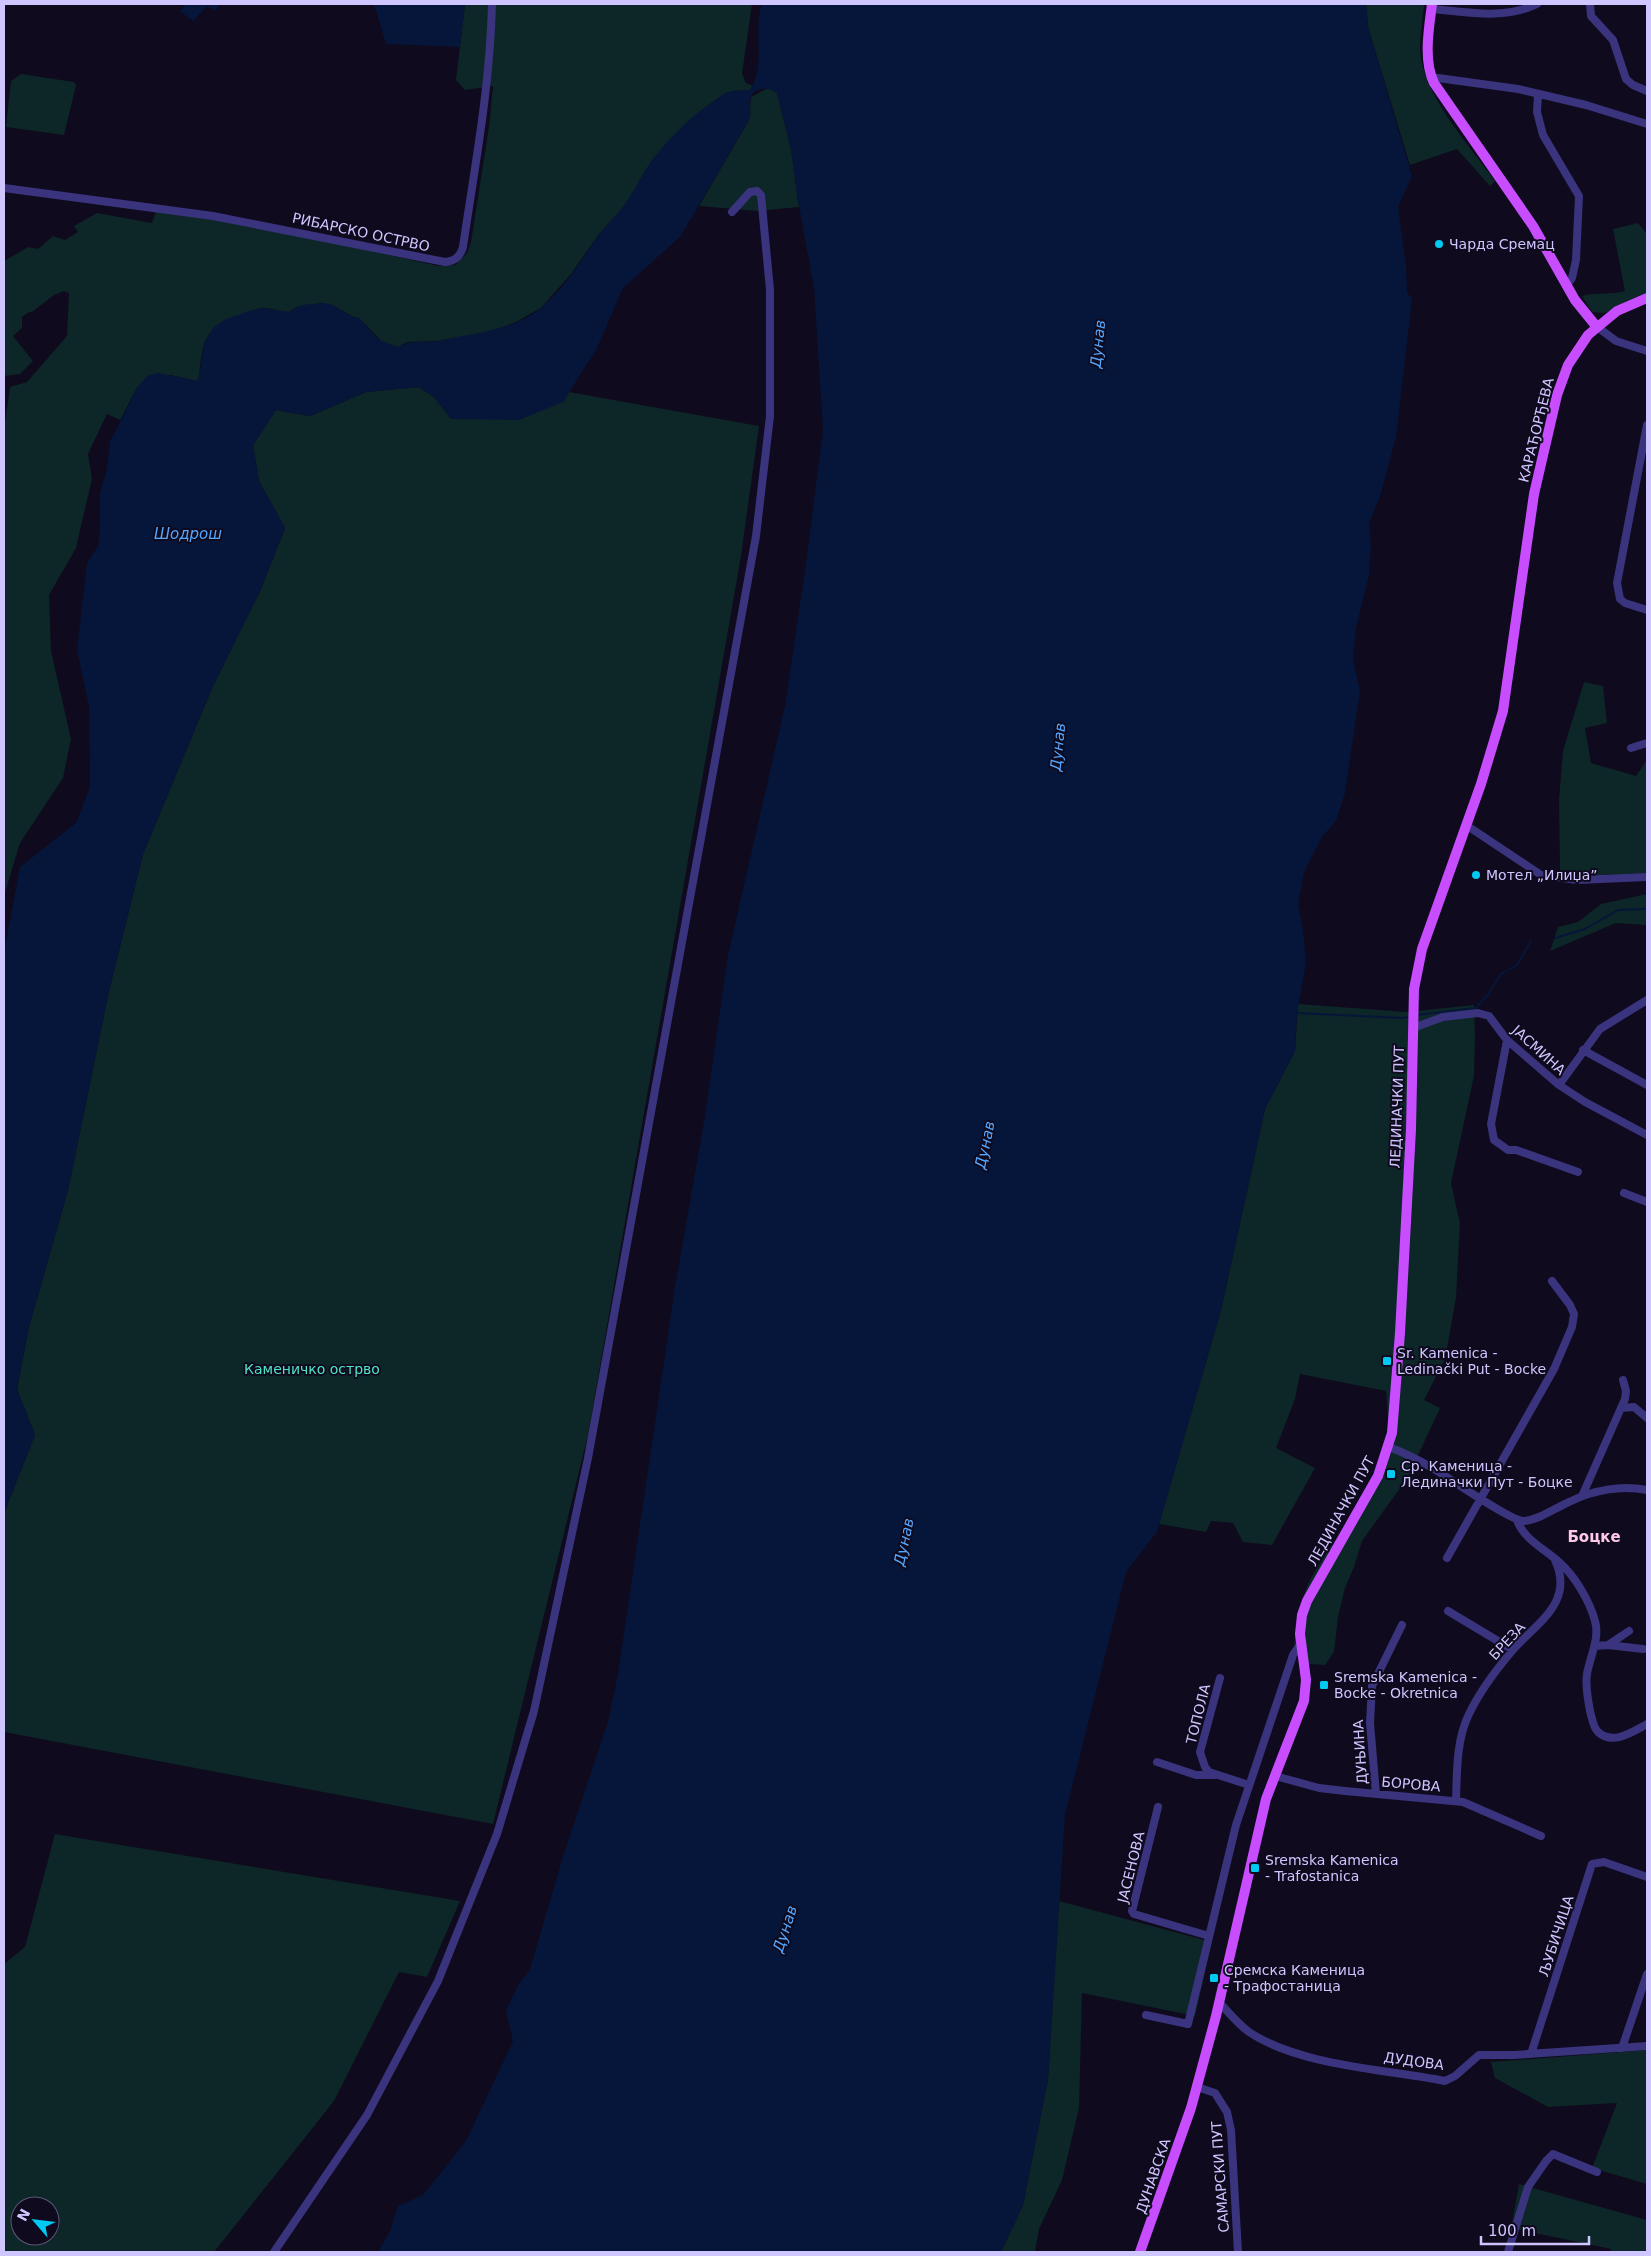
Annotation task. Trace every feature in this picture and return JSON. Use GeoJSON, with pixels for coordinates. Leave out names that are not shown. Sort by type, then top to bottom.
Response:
{"type":"FeatureCollection","features":[{"type":"Feature","properties":{"kind":"main road"},"geometry":{"type":"LineString","coordinates":[[1432,6],[1429,46],[1431,77],[1468,135],[1533,226],[1566,286],[1596,326]]}},
{"type":"Feature","properties":{"kind":"main road","name":"КАРАЂОРЂЕВА"},"geometry":{"type":"LineString","coordinates":[[1466,825],[1481,784],[1503,711],[1531,512],[1552,412],[1568,364],[1580,344],[1596,326],[1617,311],[1647,298]]}},
{"type":"Feature","properties":{"kind":"main road","name":"ЛЕДИНАЧКИ ПУТ"},"geometry":{"type":"LineString","coordinates":[[1191,2108],[1219,2002],[1259,1826],[1275,1776],[1304,1701],[1306,1674],[1299,1628],[1304,1608],[1372,1487],[1389,1447],[1394,1418],[1400,1325],[1411,1129],[1413,1005],[1418,962],[1466,825]]}},
{"type":"Feature","properties":{"kind":"main road","name":"ДУНАВСКА"},"geometry":{"type":"LineString","coordinates":[[1140,2252],[1191,2108]]}},
{"type":"Feature","properties":{"kind":"street","name":"РИБАРСКО ОСТРВО"},"geometry":{"type":"LineString","coordinates":[[4,188],[213,216],[445,262],[452,261],[461,254],[463,247],[487,89],[492,4]]}},
{"type":"Feature","properties":{"kind":"street"},"geometry":{"type":"LineString","coordinates":[[1432,6],[1500,14],[1520,11],[1537,4]]}},
{"type":"Feature","properties":{"kind":"street"},"geometry":{"type":"LineString","coordinates":[[1590,4],[1592,18],[1604,28],[1613,40],[1626,79],[1633,85],[1647,91]]}},
{"type":"Feature","properties":{"kind":"street"},"geometry":{"type":"LineString","coordinates":[[1431,77],[1494,85],[1538,94],[1586,105],[1647,124]]}},
{"type":"Feature","properties":{"kind":"street"},"geometry":{"type":"LineString","coordinates":[[1538,94],[1537,112],[1543,135],[1575,186],[1579,200],[1574,272],[1566,286]]}},
{"type":"Feature","properties":{"kind":"street"},"geometry":{"type":"LineString","coordinates":[[274,2252],[368,2115],[438,1981],[497,1834],[534,1711],[590,1448],[708,808],[765,476],[770,416],[770,290],[761,195],[757,191],[750,192],[732,212]]}},
{"type":"Feature","properties":{"kind":"street"},"geometry":{"type":"LineString","coordinates":[[1596,326],[1616,341],[1647,351]]}},
{"type":"Feature","properties":{"kind":"street"},"geometry":{"type":"LineString","coordinates":[[1647,425],[1617,583],[1620,599],[1625,603],[1647,610]]}},
{"type":"Feature","properties":{"kind":"street"},"geometry":{"type":"LineString","coordinates":[[1631,748],[1647,743]]}},
{"type":"Feature","properties":{"kind":"street"},"geometry":{"type":"LineString","coordinates":[[1466,825],[1541,875],[1577,880],[1647,877]]}},
{"type":"Feature","properties":{"kind":"street"},"geometry":{"type":"LineString","coordinates":[[1559,1085],[1600,1029],[1647,1000]]}},
{"type":"Feature","properties":{"kind":"street","name":"ЈАСМИНА"},"geometry":{"type":"LineString","coordinates":[[1413,1024],[1443,1017],[1481,1014],[1492,1018],[1507,1040],[1559,1085],[1590,1105],[1647,1135]]}},
{"type":"Feature","properties":{"kind":"street"},"geometry":{"type":"LineString","coordinates":[[1507,1040],[1491,1124],[1494,1140],[1508,1150],[1516,1150],[1578,1172]]}},
{"type":"Feature","properties":{"kind":"street"},"geometry":{"type":"LineString","coordinates":[[1583,1050],[1647,1085]]}},
{"type":"Feature","properties":{"kind":"street"},"geometry":{"type":"LineString","coordinates":[[1624,1193],[1647,1202]]}},
{"type":"Feature","properties":{"kind":"street"},"geometry":{"type":"LineString","coordinates":[[1446,1558],[1554,1368],[1572,1328],[1574,1314],[1570,1305],[1552,1281]]}},
{"type":"Feature","properties":{"kind":"street"},"geometry":{"type":"LineString","coordinates":[[1582,1496],[1621,1408],[1626,1391],[1623,1380]]}},
{"type":"Feature","properties":{"kind":"street"},"geometry":{"type":"LineString","coordinates":[[1621,1408],[1634,1407],[1647,1418]]}},
{"type":"Feature","properties":{"kind":"street"},"geometry":{"type":"LineString","coordinates":[[1389,1447],[1405,1452],[1517,1520],[1523,1533],[1562,1564],[1574,1579],[1592,1612],[1596,1629],[1595,1646],[1587,1676],[1586,1690],[1595,1728],[1604,1736],[1613,1738],[1628,1734],[1647,1724]]}},
{"type":"Feature","properties":{"kind":"street"},"geometry":{"type":"LineString","coordinates":[[1517,1520],[1534,1518],[1582,1496],[1618,1487],[1647,1490]]}},
{"type":"Feature","properties":{"kind":"street","name":"БРЕЗА"},"geometry":{"type":"LineString","coordinates":[[1456,1801],[1461,1743],[1468,1716],[1491,1676],[1551,1611],[1562,1577],[1554,1558]]}},
{"type":"Feature","properties":{"kind":"street"},"geometry":{"type":"LineString","coordinates":[[1448,1611],[1513,1650]]}},
{"type":"Feature","properties":{"kind":"street","name":"ДУЊИНА"},"geometry":{"type":"LineString","coordinates":[[1376,1794],[1370,1697],[1374,1678],[1402,1625]]}},
{"type":"Feature","properties":{"kind":"street"},"geometry":{"type":"LineString","coordinates":[[1608,1645],[1629,1632]]}},
{"type":"Feature","properties":{"kind":"street"},"geometry":{"type":"LineString","coordinates":[[1146,2015],[1188,2024],[1236,1825],[1294,1651],[1302,1643]]}},
{"type":"Feature","properties":{"kind":"street"},"geometry":{"type":"LineString","coordinates":[[1595,1646],[1608,1645],[1643,1649]]}},
{"type":"Feature","properties":{"kind":"street","name":"ТОПОЛА"},"geometry":{"type":"LineString","coordinates":[[1215,1775],[1205,1767],[1200,1752],[1220,1678]]}},
{"type":"Feature","properties":{"kind":"street"},"geometry":{"type":"LineString","coordinates":[[1157,1762],[1196,1775],[1215,1775],[1249,1785]]}},
{"type":"Feature","properties":{"kind":"street","name":"БОРОВА"},"geometry":{"type":"LineString","coordinates":[[1275,1776],[1319,1788],[1456,1801],[1541,1836]]}},
{"type":"Feature","properties":{"kind":"street","name":"ЈАСЕНОВА"},"geometry":{"type":"LineString","coordinates":[[1158,1807],[1132,1911],[1134,1914],[1209,1936]]}},
{"type":"Feature","properties":{"kind":"street","name":"ЉУБИЧИЦА"},"geometry":{"type":"LineString","coordinates":[[1531,2054],[1592,1864],[1604,1862],[1647,1877]]}},
{"type":"Feature","properties":{"kind":"street"},"geometry":{"type":"LineString","coordinates":[[1622,2048],[1647,1974]]}},
{"type":"Feature","properties":{"kind":"street","name":"ДУДОВА"},"geometry":{"type":"LineString","coordinates":[[1219,2002],[1248,2031],[1289,2052],[1323,2060],[1445,2080],[1455,2076],[1479,2055],[1531,2054],[1647,2046]]}},
{"type":"Feature","properties":{"kind":"street","name":"САМАРСКИ ПУТ"},"geometry":{"type":"LineString","coordinates":[[1197,2087],[1215,2093],[1223,2103],[1229,2121],[1238,2252]]}},
{"type":"Feature","properties":{"kind":"street"},"geometry":{"type":"LineString","coordinates":[[1508,2252],[1528,2187],[1553,2154],[1598,2172]]}},
{"type":"Feature","properties":{"kind":"green space"},"geometry":{"type":"Polygon","coordinates":[[[465,4],[752,4],[742,74],[746,83],[753,86],[750,90],[726,93],[684,126],[653,159],[627,203],[599,234],[571,274],[541,308],[516,322],[487,333],[438,341],[407,342],[398,347],[383,343],[363,322],[332,305],[322,303],[297,307],[289,312],[266,308],[257,309],[230,319],[213,329],[205,343],[197,381],[170,375],[137,388],[120,420],[107,414],[88,454],[92,479],[76,548],[49,595],[51,651],[71,739],[63,778],[20,843],[4,896],[4,430],[10,387],[27,382],[67,336],[69,293],[64,291],[54,295],[32,312],[22,317],[22,328],[13,336],[33,361],[20,374],[4,376],[4,261],[28,247],[38,249],[53,236],[65,240],[78,232],[74,226],[97,213],[152,223],[157,209],[262,227],[439,266],[455,265],[467,253],[471,242],[489,127],[493,86],[465,90],[456,80],[465,4]]]}},
{"type":"Feature","properties":{"kind":"green space"},"geometry":{"type":"Polygon","coordinates":[[[1366,4],[1424,4],[1420,50],[1429,84],[1449,119],[1495,181],[1490,186],[1457,149],[1410,165],[1368,27],[1366,4]]]}},
{"type":"Feature","properties":{"kind":"green space"},"geometry":{"type":"Polygon","coordinates":[[[21,74],[74,82],[76,85],[64,135],[6,127],[11,81],[21,74]]]}},
{"type":"Feature","properties":{"kind":"green space"},"geometry":{"type":"Polygon","coordinates":[[[768,88],[777,93],[791,149],[799,207],[757,211],[699,206],[749,120],[751,97],[768,88]]]}},
{"type":"Feature","properties":{"kind":"green space"},"geometry":{"type":"Polygon","coordinates":[[[1638,223],[1647,234],[1647,293],[1605,313],[1592,312],[1582,296],[1625,291],[1613,229],[1638,223]]]}},
{"type":"Feature","properties":{"kind":"green space","name":"Каменичко острво"},"geometry":{"type":"Polygon","coordinates":[[[419,387],[434,397],[451,419],[563,402],[569,392],[759,426],[741,556],[588,1435],[493,1824],[4,1732],[4,1513],[35,1435],[17,1389],[29,1327],[68,1190],[109,991],[143,854],[213,686],[261,589],[285,528],[259,481],[253,445],[276,410],[310,416],[366,392],[419,387]]]}},
{"type":"Feature","properties":{"kind":"green space"},"geometry":{"type":"Polygon","coordinates":[[[1584,682],[1603,686],[1607,723],[1585,728],[1591,763],[1636,776],[1647,760],[1647,873],[1571,876],[1560,871],[1559,800],[1563,751],[1584,682]]]}},
{"type":"Feature","properties":{"kind":"green space"},"geometry":{"type":"Polygon","coordinates":[[[1647,894],[1647,925],[1616,923],[1550,951],[1558,927],[1578,922],[1601,904],[1647,894]]]}},
{"type":"Feature","properties":{"kind":"green space"},"geometry":{"type":"Polygon","coordinates":[[[1298,1004],[1407,1012],[1474,1005],[1474,1076],[1451,1183],[1460,1223],[1456,1298],[1445,1359],[1424,1400],[1440,1408],[1408,1477],[1362,1541],[1345,1588],[1338,1617],[1334,1652],[1325,1665],[1309,1664],[1304,1644],[1294,1645],[1300,1611],[1304,1594],[1311,1578],[1359,1506],[1376,1476],[1385,1452],[1388,1417],[1386,1391],[1300,1374],[1295,1399],[1276,1448],[1315,1468],[1272,1545],[1243,1542],[1233,1523],[1211,1521],[1206,1532],[1159,1524],[1221,1310],[1265,1109],[1295,1051],[1298,1004]]]}},
{"type":"Feature","properties":{"kind":"green space"},"geometry":{"type":"Polygon","coordinates":[[[55,1834],[460,1901],[427,1977],[399,1972],[334,2101],[214,2252],[4,2252],[4,1964],[25,1947],[55,1834]]]}},
{"type":"Feature","properties":{"kind":"green space"},"geometry":{"type":"Polygon","coordinates":[[[1059,1901],[1212,1942],[1195,2016],[1082,1993],[1079,2108],[1062,2180],[1039,2229],[1035,2252],[1001,2252],[1023,2205],[1048,2079],[1059,1901]]]}},
{"type":"Feature","properties":{"kind":"green space"},"geometry":{"type":"Polygon","coordinates":[[[1647,2050],[1647,2184],[1592,2168],[1617,2103],[1548,2107],[1495,2078],[1491,2062],[1647,2050]]]}},
{"type":"Feature","properties":{"kind":"green space"},"geometry":{"type":"Polygon","coordinates":[[[1519,2184],[1647,2220],[1647,2252],[1610,2252],[1611,2249],[1511,2228],[1519,2184]]]}},
{"type":"Feature","properties":{"kind":"water"},"geometry":{"type":"Polygon","coordinates":[[[186,4],[218,4],[216,11],[207,6],[193,21],[180,11],[186,4]]]}},
{"type":"Feature","properties":{"kind":"water"},"geometry":{"type":"Polygon","coordinates":[[[374,4],[465,4],[460,47],[386,44],[374,4]]]}},
{"type":"Feature","properties":{"kind":"water"},"geometry":{"type":"Polygon","coordinates":[[[762,4],[1366,4],[1368,27],[1412,176],[1398,207],[1406,267],[1407,292],[1412,299],[1396,437],[1381,493],[1369,524],[1371,546],[1369,575],[1356,628],[1353,659],[1360,691],[1345,793],[1336,821],[1322,837],[1304,872],[1298,904],[1306,963],[1297,1013],[1295,1051],[1265,1109],[1221,1310],[1157,1532],[1126,1572],[1065,1815],[1048,2079],[1023,2205],[1001,2252],[378,2252],[390,2231],[398,2206],[423,2195],[466,2141],[513,2041],[506,2011],[517,1987],[530,1969],[562,1860],[608,1722],[618,1674],[675,1287],[705,1116],[728,955],[785,706],[823,430],[814,288],[797,195],[791,149],[777,93],[770,89],[762,89],[754,92],[751,96],[749,120],[680,237],[623,288],[597,348],[563,402],[519,420],[451,419],[434,397],[419,387],[366,392],[310,416],[276,410],[253,445],[259,481],[285,528],[261,589],[213,686],[143,854],[109,991],[68,1190],[29,1327],[17,1389],[35,1435],[4,1513],[4,953],[20,867],[76,823],[90,787],[89,707],[77,650],[87,563],[98,546],[100,494],[107,468],[110,442],[137,388],[147,376],[158,373],[197,381],[204,344],[213,328],[226,319],[263,308],[289,312],[302,305],[322,303],[332,305],[353,317],[358,317],[379,340],[398,347],[413,342],[434,342],[493,330],[531,315],[542,307],[565,283],[598,236],[624,206],[653,159],[677,131],[696,114],[726,93],[750,90],[758,70],[758,25],[762,4]]]}},
{"type":"Feature","properties":{"kind":"waterway"},"geometry":{"type":"LineString","coordinates":[[1555,938],[1585,929],[1618,910],[1647,909]]}},
{"type":"Feature","properties":{"kind":"waterway"},"geometry":{"type":"LineString","coordinates":[[1417,1015],[1476,1008],[1489,993],[1501,974],[1517,965],[1531,941]]}},
{"type":"Feature","properties":{"kind":"waterway"},"geometry":{"type":"LineString","coordinates":[[1297,1013],[1410,1017]]}},
{"type":"Feature","properties":{"kind":"place","name":"Чарда Сремац"},"geometry":{"type":"Point","coordinates":[1439,244]}},
{"type":"Feature","properties":{"kind":"place","name":"Мотел „Илиџа”"},"geometry":{"type":"Point","coordinates":[1476,875]}},
{"type":"Feature","properties":{"kind":"place","name":"Sr. Kamenica - Ledinački Put - Bocke"},"geometry":{"type":"Point","coordinates":[1387,1361]}},
{"type":"Feature","properties":{"kind":"place","name":"Ср. Каменица - Лединачки Пут - Боцке"},"geometry":{"type":"Point","coordinates":[1391,1474]}},
{"type":"Feature","properties":{"kind":"place","name":"Sremska Kamenica - Bocke - Okretnica"},"geometry":{"type":"Point","coordinates":[1324,1685]}},
{"type":"Feature","properties":{"kind":"place","name":"Sremska Kamenica - Trafostanica"},"geometry":{"type":"Point","coordinates":[1255,1868]}},
{"type":"Feature","properties":{"kind":"place","name":"Сремска Каменица - Трафостаница"},"geometry":{"type":"Point","coordinates":[1214,1978]}},
{"type":"Feature","properties":{"kind":"district","name":"Боцке"},"geometry":{"type":"Point","coordinates":[1594,1537]}},
{"type":"Feature","properties":{"kind":"water label","name":"Дунав"},"geometry":{"type":"Point","coordinates":[1098,344]}},
{"type":"Feature","properties":{"kind":"water label","name":"Шодрош"},"geometry":{"type":"Point","coordinates":[188,534]}},
{"type":"Feature","properties":{"kind":"water label","name":"Дунав"},"geometry":{"type":"Point","coordinates":[1058,747]}},
{"type":"Feature","properties":{"kind":"water label","name":"Дунав"},"geometry":{"type":"Point","coordinates":[985,1145]}},
{"type":"Feature","properties":{"kind":"water label","name":"Дунав"},"geometry":{"type":"Point","coordinates":[904,1542]}},
{"type":"Feature","properties":{"kind":"water label","name":"Дунав"},"geometry":{"type":"Point","coordinates":[785,1929]}}]}
